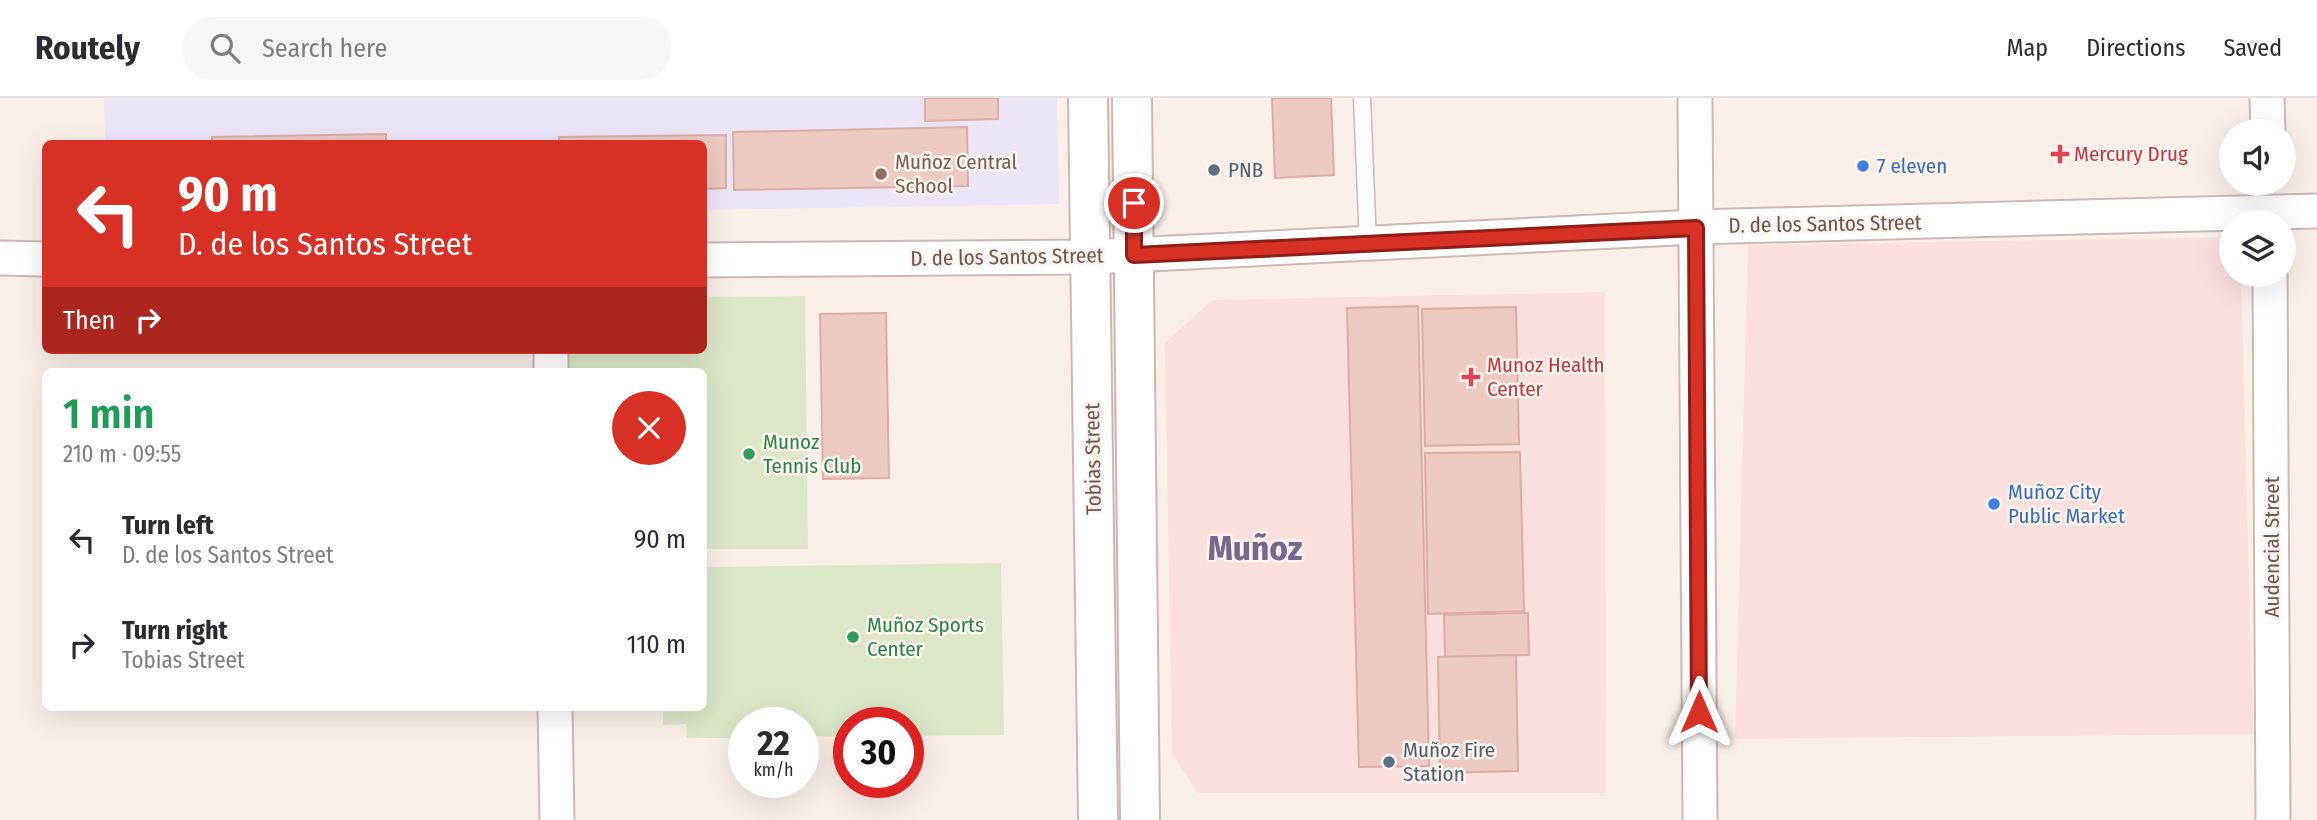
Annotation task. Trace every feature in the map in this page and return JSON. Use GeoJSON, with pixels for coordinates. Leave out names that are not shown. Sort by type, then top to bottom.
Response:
{"type":"FeatureCollection","features":[{"type":"Feature","properties":{"kind":"main road","name":"Tobias Street"},"geometry":{"type":"LineString","coordinates":[[1088,98],[1098,820]]}},
{"type":"Feature","properties":{"kind":"main road","name":"Tobias Street"},"geometry":{"type":"LineString","coordinates":[[1132,98],[1140,820]]}},
{"type":"Feature","properties":{"kind":"street"},"geometry":{"type":"LineString","coordinates":[[1695,98],[1700,820]]}},
{"type":"Feature","properties":{"kind":"street"},"geometry":{"type":"LineString","coordinates":[[2267,98],[2268,119]]}},
{"type":"Feature","properties":{"kind":"street","name":"D. de los Santos Street"},"geometry":{"type":"LineString","coordinates":[[707,260],[1090,257],[1696,228],[2270,206],[2317,211]]}},
{"type":"Feature","properties":{"kind":"street"},"geometry":{"type":"LineString","coordinates":[[0,258],[42,259]]}},
{"type":"Feature","properties":{"kind":"street","name":"Audencial Street"},"geometry":{"type":"LineString","coordinates":[[2270,287],[2273,820]]}},
{"type":"Feature","properties":{"kind":"street"},"geometry":{"type":"LineString","coordinates":[[555,711],[557,820]]}},
{"type":"Feature","properties":{"kind":"lane"},"geometry":{"type":"LineString","coordinates":[[1362,98],[1367,244]]}},
{"type":"Feature","properties":{"kind":"shaded area","name":"Muñoz Central School"},"geometry":{"type":"Polygon","coordinates":[[[104,98],[1057,98],[1059,204],[707,210],[707,140],[105,140],[104,98]]]}},
{"type":"Feature","properties":{"kind":"shaded area","name":"Muñoz City Public Market"},"geometry":{"type":"Polygon","coordinates":[[[2219,237],[2219,287],[2241,287],[2253,734],[1735,739],[1748,245],[2219,237]]]}},
{"type":"Feature","properties":{"kind":"shaded area"},"geometry":{"type":"Polygon","coordinates":[[[1605,292],[1606,793],[1199,793],[1172,755],[1165,343],[1212,300],[1605,292]]]}},
{"type":"Feature","properties":{"kind":"green space","name":"Munoz Tennis Club"},"geometry":{"type":"Polygon","coordinates":[[[805,296],[808,549],[707,549],[707,368],[569,368],[569,354],[707,354],[707,297],[805,296]]]}},
{"type":"Feature","properties":{"kind":"green space","name":"Muñoz Sports Center"},"geometry":{"type":"Polygon","coordinates":[[[1001,563],[1004,735],[924,736],[924,707],[833,707],[833,736],[819,737],[819,707],[728,707],[728,738],[687,738],[686,724],[663,725],[663,711],[707,711],[707,567],[1001,563]]]}},
{"type":"Feature","properties":{"kind":"building"},"geometry":{"type":"Polygon","coordinates":[[[925,98],[998,98],[998,119],[925,121],[925,98]]]}},
{"type":"Feature","properties":{"kind":"building"},"geometry":{"type":"Polygon","coordinates":[[[1272,98],[1331,98],[1334,175],[1275,178],[1272,98]]]}},
{"type":"Feature","properties":{"kind":"building"},"geometry":{"type":"Polygon","coordinates":[[[967,127],[968,186],[734,190],[733,132],[967,127]]]}},
{"type":"Feature","properties":{"kind":"building"},"geometry":{"type":"Polygon","coordinates":[[[386,134],[386,140],[212,140],[212,137],[386,134]]]}},
{"type":"Feature","properties":{"kind":"building"},"geometry":{"type":"Polygon","coordinates":[[[726,135],[726,188],[707,189],[707,140],[559,140],[559,137],[726,135]]]}},
{"type":"Feature","properties":{"kind":"building"},"geometry":{"type":"Polygon","coordinates":[[[1418,306],[1429,766],[1359,767],[1347,308],[1418,306]]]}},
{"type":"Feature","properties":{"kind":"building","name":"Munoz Health Center"},"geometry":{"type":"Polygon","coordinates":[[[1516,307],[1519,444],[1425,446],[1422,309],[1516,307]]]}},
{"type":"Feature","properties":{"kind":"building"},"geometry":{"type":"Polygon","coordinates":[[[886,313],[889,478],[823,479],[820,314],[886,313]]]}},
{"type":"Feature","properties":{"kind":"building"},"geometry":{"type":"Polygon","coordinates":[[[1520,452],[1524,611],[1428,614],[1425,453],[1520,452]]]}},
{"type":"Feature","properties":{"kind":"building"},"geometry":{"type":"Polygon","coordinates":[[[1528,613],[1529,655],[1445,657],[1444,615],[1528,613]]]}},
{"type":"Feature","properties":{"kind":"building"},"geometry":{"type":"Polygon","coordinates":[[[1516,655],[1518,771],[1440,773],[1438,657],[1516,655]]]}},
{"type":"Feature","properties":{"kind":"place","name":"Mercury Drug"},"geometry":{"type":"Point","coordinates":[2060,154]}},
{"type":"Feature","properties":{"kind":"place","name":"7 eleven"},"geometry":{"type":"Point","coordinates":[1863,166]}},
{"type":"Feature","properties":{"kind":"place","name":"PNB"},"geometry":{"type":"Point","coordinates":[1214,170]}},
{"type":"Feature","properties":{"kind":"place","name":"Muñoz Central School"},"geometry":{"type":"Point","coordinates":[881,174]}},
{"type":"Feature","properties":{"kind":"place","name":"Munoz Health Center"},"geometry":{"type":"Point","coordinates":[1471,377]}},
{"type":"Feature","properties":{"kind":"place","name":"Munoz Tennis Club"},"geometry":{"type":"Point","coordinates":[749,454]}},
{"type":"Feature","properties":{"kind":"place","name":"Muñoz City Public Market"},"geometry":{"type":"Point","coordinates":[1994,504]}},
{"type":"Feature","properties":{"kind":"place","name":"Muñoz Sports Center"},"geometry":{"type":"Point","coordinates":[853,637]}},
{"type":"Feature","properties":{"kind":"place","name":"Muñoz Fire Station"},"geometry":{"type":"Point","coordinates":[1389,762]}},
{"type":"Feature","properties":{"kind":"district","name":"Muñoz"},"geometry":{"type":"Point","coordinates":[1255,548]}},
{"type":"Feature","properties":{"kind":"route"},"geometry":{"type":"LineString","coordinates":[[1134,203],[1134,255],[1696,228],[1699,712]]}}]}
